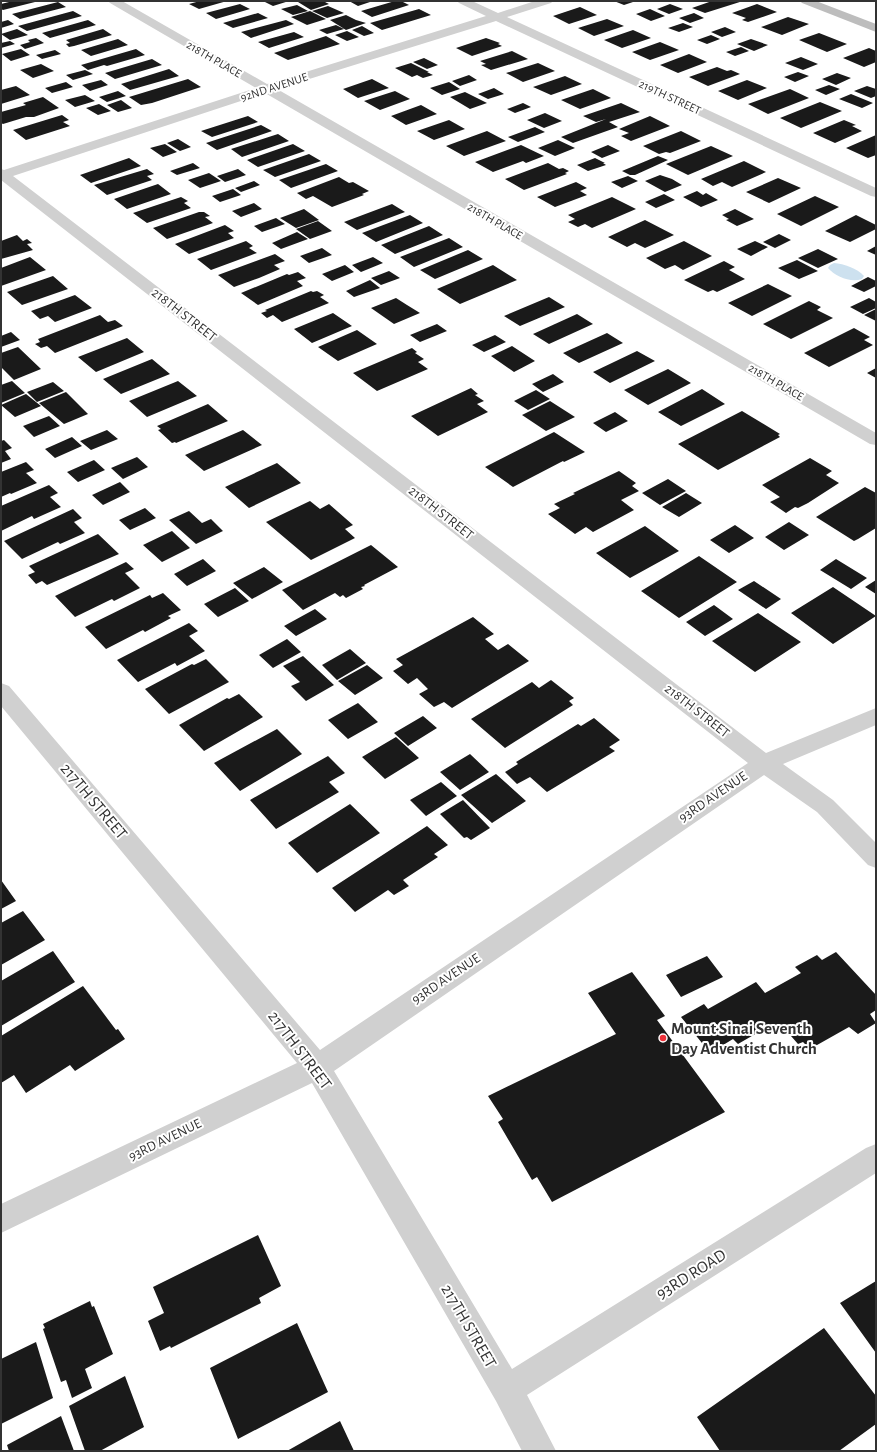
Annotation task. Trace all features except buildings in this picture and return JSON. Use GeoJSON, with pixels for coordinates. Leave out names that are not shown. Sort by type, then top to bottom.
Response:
{"type":"FeatureCollection","features":[{"type":"Feature","properties":{"kind":"main road"},"geometry":{"type":"LineString","coordinates":[[806,1],[876,28]]}},
{"type":"Feature","properties":{"kind":"street","name":"218TH PLACE"},"geometry":{"type":"LineString","coordinates":[[114,1],[876,440]]}},
{"type":"Feature","properties":{"kind":"street","name":"219TH STREET"},"geometry":{"type":"LineString","coordinates":[[463,1],[876,193]]}},
{"type":"Feature","properties":{"kind":"street","name":"92ND AVENUE"},"geometry":{"type":"LineString","coordinates":[[2,174],[547,1]]}},
{"type":"Feature","properties":{"kind":"street","name":"218TH STREET"},"geometry":{"type":"LineString","coordinates":[[2,174],[764,763],[824,806],[876,858]]}},
{"type":"Feature","properties":{"kind":"street","name":"217TH STREET"},"geometry":{"type":"LineString","coordinates":[[1,691],[317,1067],[507,1390],[540,1451]]}},
{"type":"Feature","properties":{"kind":"street","name":"93RD AVENUE"},"geometry":{"type":"LineString","coordinates":[[1,1219],[317,1067],[764,763],[876,716]]}},
{"type":"Feature","properties":{"kind":"street","name":"93RD ROAD"},"geometry":{"type":"LineString","coordinates":[[507,1390],[876,1157]]}},
{"type":"Feature","properties":{"kind":"water"},"geometry":{"type":"Polygon","coordinates":[[[834,263],[850,267],[864,276],[862,279],[849,280],[839,276],[828,268],[834,263]]]}},
{"type":"Feature","properties":{"kind":"place","name":"Mount Sinai Seventh Day Adventist Church"},"geometry":{"type":"Point","coordinates":[663,1038]}}]}
